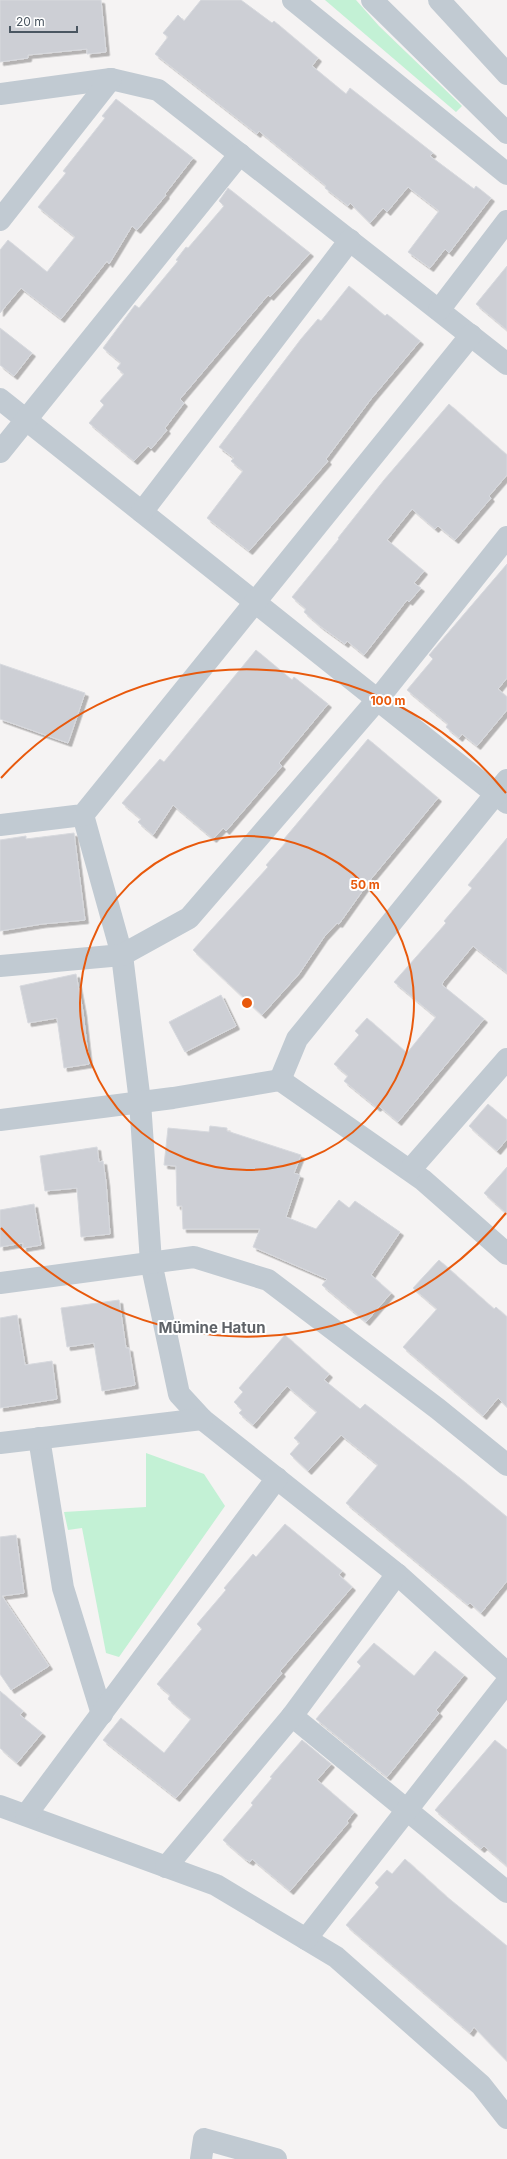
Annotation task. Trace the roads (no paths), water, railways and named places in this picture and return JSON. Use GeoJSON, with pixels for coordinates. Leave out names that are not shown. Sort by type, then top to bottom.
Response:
{"type":"FeatureCollection","features":[{"type":"Feature","properties":{"kind":"street"},"geometry":{"type":"LineString","coordinates":[[293,0],[507,174]]}},
{"type":"Feature","properties":{"kind":"street"},"geometry":{"type":"LineString","coordinates":[[372,0],[507,133]]}},
{"type":"Feature","properties":{"kind":"street"},"geometry":{"type":"LineString","coordinates":[[439,0],[507,74]]}},
{"type":"Feature","properties":{"kind":"street"},"geometry":{"type":"LineString","coordinates":[[0,94],[111,79],[158,90],[507,364]]}},
{"type":"Feature","properties":{"kind":"street"},"geometry":{"type":"LineString","coordinates":[[0,220],[111,79]]}},
{"type":"Feature","properties":{"kind":"street"},"geometry":{"type":"LineString","coordinates":[[0,452],[240,154]]}},
{"type":"Feature","properties":{"kind":"street"},"geometry":{"type":"LineString","coordinates":[[440,310],[507,221]]}},
{"type":"Feature","properties":{"kind":"street"},"geometry":{"type":"LineString","coordinates":[[142,512],[350,240]]}},
{"type":"Feature","properties":{"kind":"street"},"geometry":{"type":"LineString","coordinates":[[0,825],[83,815],[471,335]]}},
{"type":"Feature","properties":{"kind":"street"},"geometry":{"type":"LineString","coordinates":[[0,399],[378,699],[503,792],[297,1039],[280,1080]]}},
{"type":"Feature","properties":{"kind":"street"},"geometry":{"type":"LineString","coordinates":[[0,966],[122,955],[190,918],[378,699],[507,537]]}},
{"type":"Feature","properties":{"kind":"street"},"geometry":{"type":"LineString","coordinates":[[83,815],[122,955],[140,1102],[151,1262],[179,1394],[202,1419],[397,1574],[507,1674]]}},
{"type":"Feature","properties":{"kind":"street"},"geometry":{"type":"LineString","coordinates":[[410,1170],[507,1059]]}},
{"type":"Feature","properties":{"kind":"street"},"geometry":{"type":"LineString","coordinates":[[0,1120],[140,1102],[280,1080],[410,1170],[507,1254]]}},
{"type":"Feature","properties":{"kind":"street"},"geometry":{"type":"LineString","coordinates":[[0,1283],[194,1257],[268,1280],[438,1409],[507,1465]]}},
{"type":"Feature","properties":{"kind":"street"},"geometry":{"type":"LineString","coordinates":[[0,1443],[202,1419]]}},
{"type":"Feature","properties":{"kind":"street"},"geometry":{"type":"LineString","coordinates":[[39,1438],[63,1588],[102,1714]]}},
{"type":"Feature","properties":{"kind":"street"},"geometry":{"type":"LineString","coordinates":[[26,1815],[277,1478]]}},
{"type":"Feature","properties":{"kind":"street"},"geometry":{"type":"LineString","coordinates":[[166,1867],[292,1716],[397,1574]]}},
{"type":"Feature","properties":{"kind":"street"},"geometry":{"type":"LineString","coordinates":[[306,1939],[507,1682]]}},
{"type":"Feature","properties":{"kind":"street"},"geometry":{"type":"LineString","coordinates":[[292,1716],[406,1811],[507,1892]]}},
{"type":"Feature","properties":{"kind":"street"},"geometry":{"type":"LineString","coordinates":[[0,1806],[216,1885],[336,1957],[481,2085],[506,2113]]}},
{"type":"Feature","properties":{"kind":"street"},"geometry":{"type":"LineString","coordinates":[[201,2159],[204,2139],[276,2159]]}},
{"type":"Feature","properties":{"kind":"district","name":"Mümine Hatun"},"geometry":{"type":"Point","coordinates":[212,1328]}}]}
